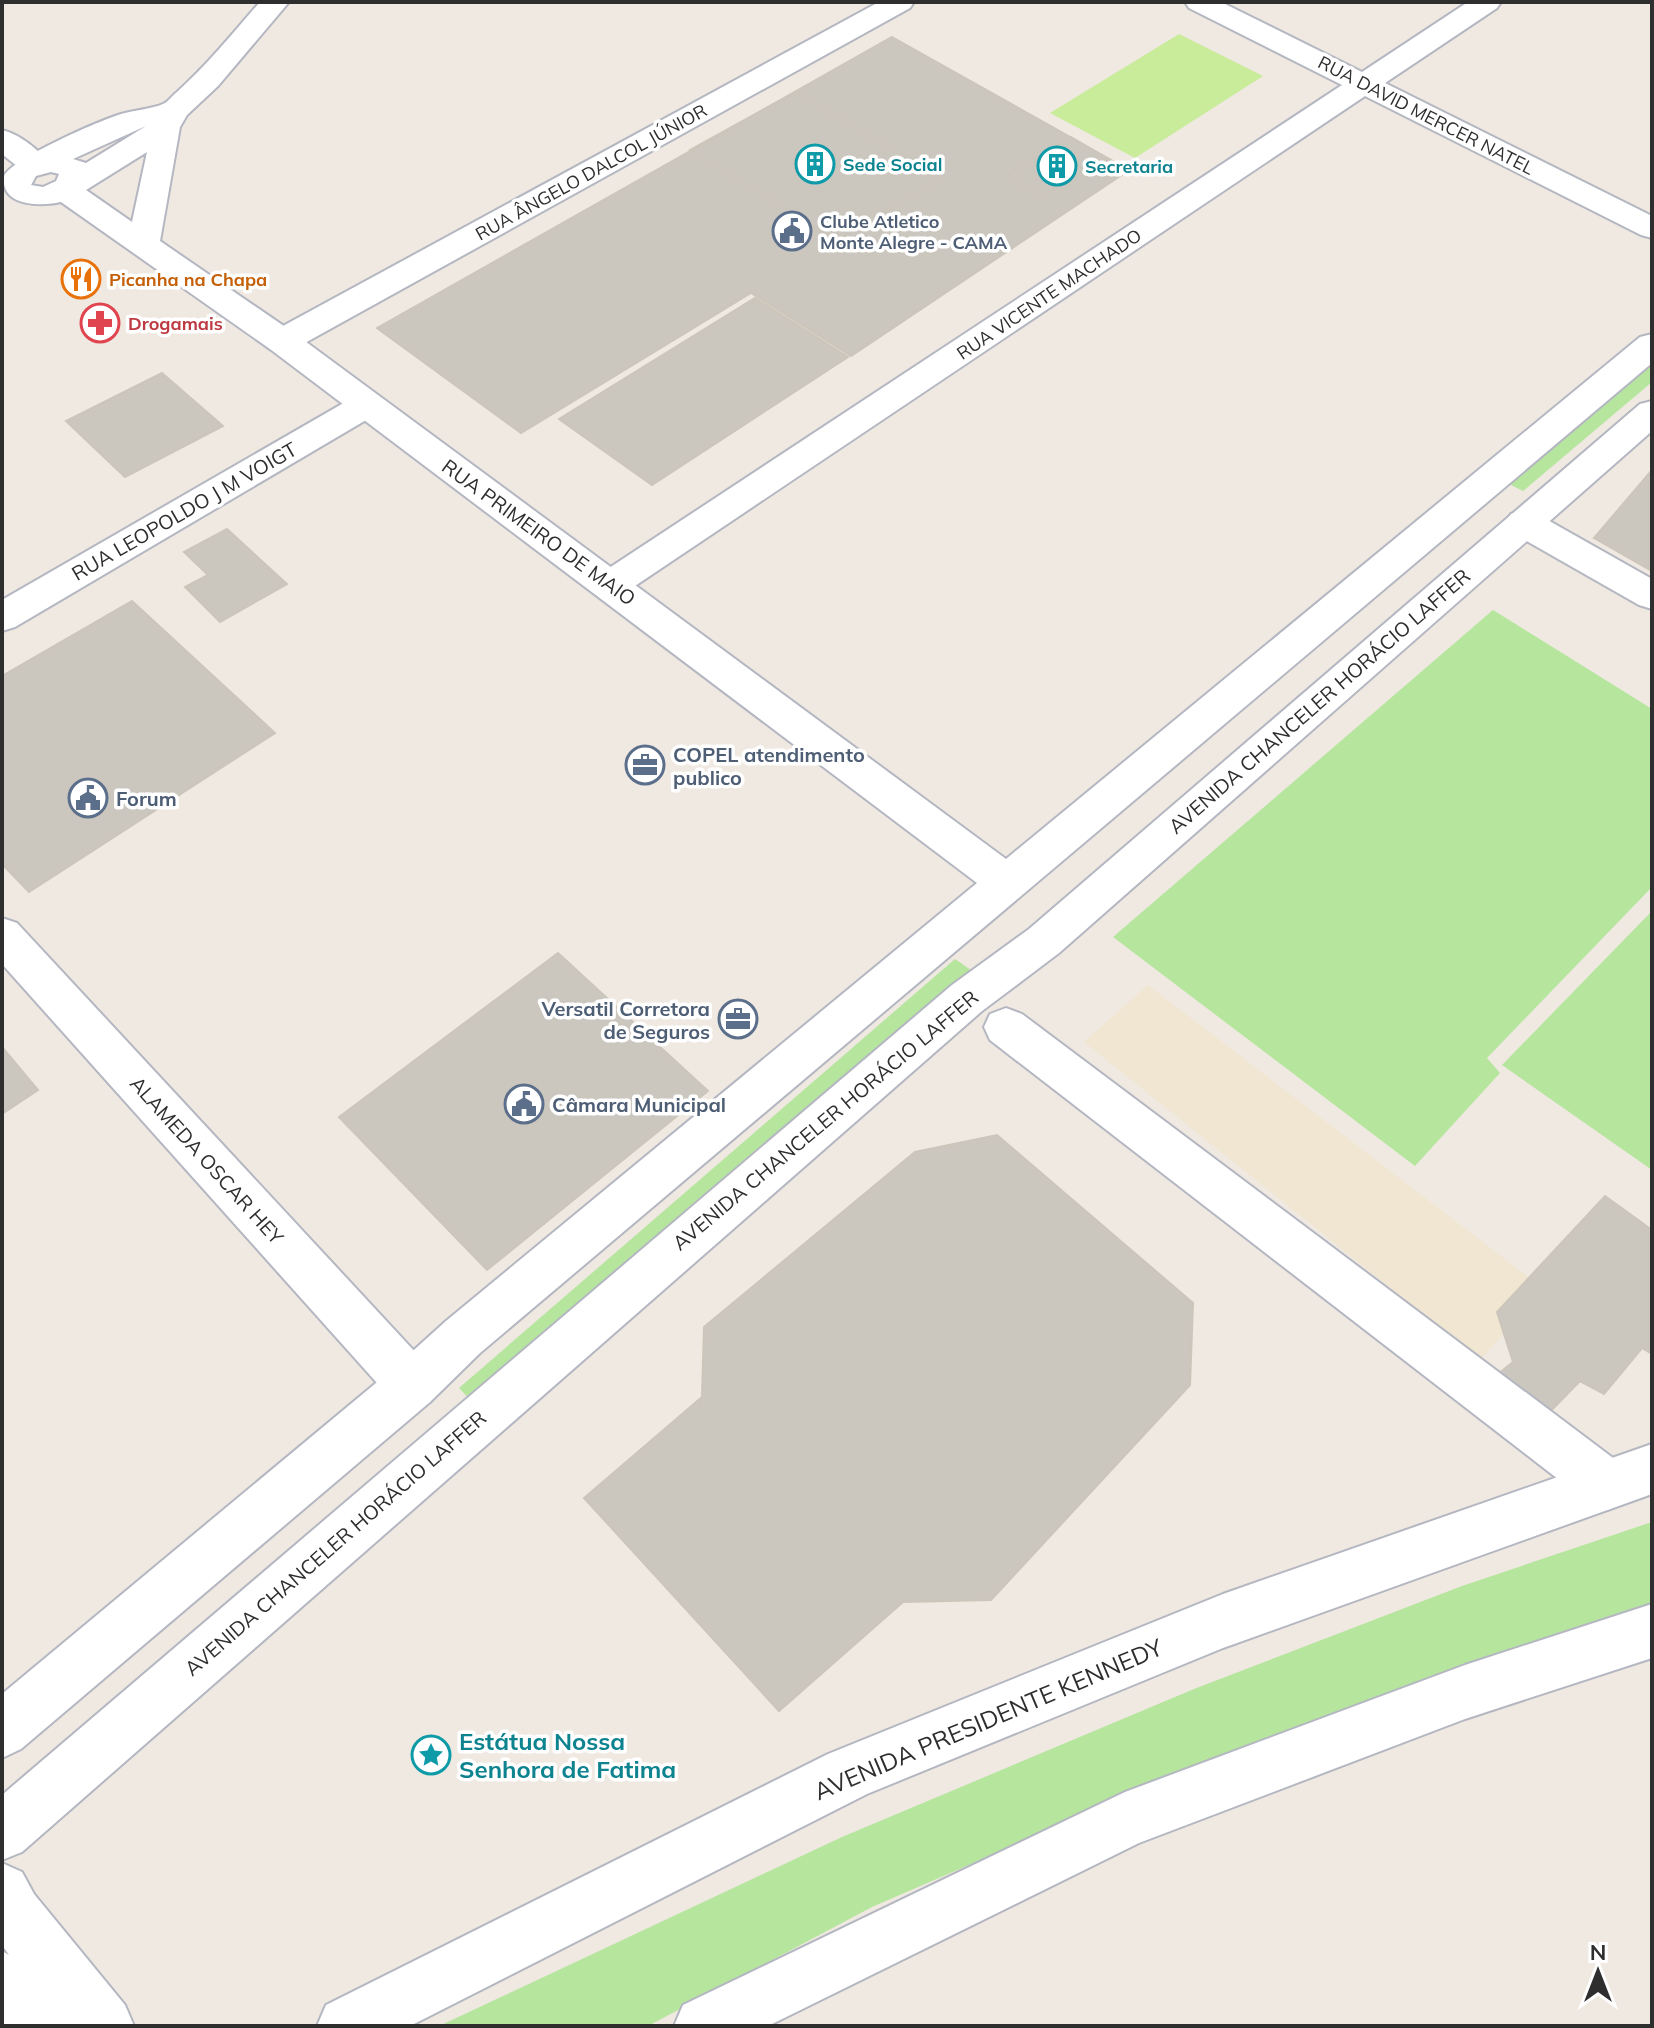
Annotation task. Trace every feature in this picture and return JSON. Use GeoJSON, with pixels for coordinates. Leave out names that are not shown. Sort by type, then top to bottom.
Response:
{"type":"FeatureCollection","features":[{"type":"Feature","properties":{"kind":"main road"},"geometry":{"type":"LineString","coordinates":[[2,213],[41,178],[169,118],[208,80],[275,2]]}},
{"type":"Feature","properties":{"kind":"main road","name":"RUA ÂNGELO DALCOL JÚNIOR"},"geometry":{"type":"LineString","coordinates":[[282,341],[900,2]]}},
{"type":"Feature","properties":{"kind":"main road","name":"RUA DAVID MERCER NATEL"},"geometry":{"type":"LineString","coordinates":[[1199,2],[1652,228]]}},
{"type":"Feature","properties":{"kind":"main road","name":"RUA VICENTE MACHADO"},"geometry":{"type":"LineString","coordinates":[[610,585],[1487,2]]}},
{"type":"Feature","properties":{"kind":"main road"},"geometry":{"type":"LineString","coordinates":[[143,244],[151,199],[162,164],[169,118]]}},
{"type":"Feature","properties":{"kind":"main road","name":"RUA PRIMEIRO DE MAIO"},"geometry":{"type":"LineString","coordinates":[[2,139],[41,178],[143,244],[282,341],[1007,884],[1050,880],[1066,893],[1058,928]]}},
{"type":"Feature","properties":{"kind":"main road"},"geometry":{"type":"LineString","coordinates":[[2,1730],[412,1385],[463,1337],[1652,345]]}},
{"type":"Feature","properties":{"kind":"main road","name":"RUA LEOPOLDO J M VOIGT"},"geometry":{"type":"LineString","coordinates":[[2,617],[366,405]]}},
{"type":"Feature","properties":{"kind":"main road","name":"AVENIDA CHANCELER HORÁCIO LAFFER"},"geometry":{"type":"LineString","coordinates":[[2,1832],[932,1028],[1058,928],[1652,412]]}},
{"type":"Feature","properties":{"kind":"main road"},"geometry":{"type":"LineString","coordinates":[[1524,523],[1652,596]]}},
{"type":"Feature","properties":{"kind":"main road"},"geometry":{"type":"LineString","coordinates":[[1007,884],[992,909],[997,919],[1015,934],[1058,928]]}},
{"type":"Feature","properties":{"kind":"main road","name":"ALAMEDA OSCAR HEY"},"geometry":{"type":"LineString","coordinates":[[2,935],[412,1385]]}},
{"type":"Feature","properties":{"kind":"main road"},"geometry":{"type":"LineString","coordinates":[[1006,1027],[1629,1477]]}},
{"type":"Feature","properties":{"kind":"main road","name":"AVENIDA PRESIDENTE KENNEDY"},"geometry":{"type":"LineString","coordinates":[[347,2026],[848,1774],[1223,1621],[1629,1477]]}},
{"type":"Feature","properties":{"kind":"main road"},"geometry":{"type":"LineString","coordinates":[[704,2026],[1125,1820],[1465,1692],[1652,1631]]}},
{"type":"Feature","properties":{"kind":"main road"},"geometry":{"type":"LineString","coordinates":[[2,1892],[14,1914],[104,2026]]}},
{"type":"Feature","properties":{"kind":"main road"},"geometry":{"type":"LineString","coordinates":[[2,1981],[37,2026]]}},
{"type":"Feature","properties":{"kind":"shaded area"},"geometry":{"type":"Polygon","coordinates":[[[1148,985],[1544,1289],[1480,1360],[1084,1042],[1148,985]]]}},
{"type":"Feature","properties":{"kind":"green space"},"geometry":{"type":"Polygon","coordinates":[[[1179,34],[1263,76],[1135,158],[1050,113],[1179,34]]]}},
{"type":"Feature","properties":{"kind":"green space"},"geometry":{"type":"Polygon","coordinates":[[[1652,362],[1652,382],[1523,491],[1507,483],[1652,362]]]}},
{"type":"Feature","properties":{"kind":"green space"},"geometry":{"type":"Polygon","coordinates":[[[1493,610],[1652,709],[1652,887],[1487,1058],[1500,1073],[1415,1166],[1113,937],[1493,610]]]}},
{"type":"Feature","properties":{"kind":"green space"},"geometry":{"type":"Polygon","coordinates":[[[1652,911],[1652,1170],[1502,1065],[1652,911]]]}},
{"type":"Feature","properties":{"kind":"green space"},"geometry":{"type":"Polygon","coordinates":[[[955,959],[971,970],[474,1404],[459,1388],[955,959]]]}},
{"type":"Feature","properties":{"kind":"green space"},"geometry":{"type":"Polygon","coordinates":[[[1652,1522],[1652,1605],[1497,1654],[1228,1753],[872,1907],[648,2026],[439,2026],[842,1837],[1194,1689],[1462,1586],[1652,1522]]]}},
{"type":"Feature","properties":{"kind":"building","name":"Clube Atletico Monte Alegre - CAMA"},"geometry":{"type":"Polygon","coordinates":[[[892,37],[1129,170],[851,356],[751,293],[521,433],[377,328],[892,37]]]}},
{"type":"Feature","properties":{"kind":"building","name":"Sede Social"},"geometry":{"type":"Polygon","coordinates":[[[795,92],[942,178],[837,240],[690,150],[795,92]]]}},
{"type":"Feature","properties":{"kind":"building","name":"Secretaria"},"geometry":{"type":"Polygon","coordinates":[[[1071,137],[1107,158],[1042,196],[1007,175],[1071,137]]]}},
{"type":"Feature","properties":{"kind":"building"},"geometry":{"type":"Polygon","coordinates":[[[755,298],[848,357],[652,485],[559,419],[755,298]]]}},
{"type":"Feature","properties":{"kind":"building"},"geometry":{"type":"Polygon","coordinates":[[[162,373],[223,426],[125,477],[66,421],[162,373]]]}},
{"type":"Feature","properties":{"kind":"building"},"geometry":{"type":"Polygon","coordinates":[[[1652,470],[1652,571],[1594,538],[1652,470]]]}},
{"type":"Feature","properties":{"kind":"building"},"geometry":{"type":"Polygon","coordinates":[[[227,529],[287,584],[220,622],[185,587],[208,575],[184,552],[227,529]]]}},
{"type":"Feature","properties":{"kind":"building","name":"Forum"},"geometry":{"type":"Polygon","coordinates":[[[132,601],[275,733],[29,892],[2,864],[2,676],[132,601]]]}},
{"type":"Feature","properties":{"kind":"building","name":"Câmara Municipal"},"geometry":{"type":"Polygon","coordinates":[[[558,953],[708,1091],[487,1270],[339,1117],[558,953]]]}},
{"type":"Feature","properties":{"kind":"building"},"geometry":{"type":"Polygon","coordinates":[[[2,1047],[38,1090],[2,1114],[2,1047]]]}},
{"type":"Feature","properties":{"kind":"building"},"geometry":{"type":"Polygon","coordinates":[[[997,1135],[1193,1303],[1190,1385],[991,1600],[903,1602],[779,1711],[584,1498],[702,1397],[704,1327],[915,1152],[997,1135]]]}},
{"type":"Feature","properties":{"kind":"building"},"geometry":{"type":"Polygon","coordinates":[[[1605,1196],[1652,1230],[1652,1354],[1642,1348],[1604,1394],[1580,1381],[1536,1426],[1488,1382],[1513,1362],[1497,1312],[1605,1196]]]}},
{"type":"Feature","properties":{"kind":"place","name":"Sede Social"},"geometry":{"type":"Point","coordinates":[815,164]}},
{"type":"Feature","properties":{"kind":"place","name":"Secretaria"},"geometry":{"type":"Point","coordinates":[1057,166]}},
{"type":"Feature","properties":{"kind":"place","name":"Clube Atletico Monte Alegre - CAMA"},"geometry":{"type":"Point","coordinates":[792,231]}},
{"type":"Feature","properties":{"kind":"place","name":"Picanha na Chapa"},"geometry":{"type":"Point","coordinates":[81,279]}},
{"type":"Feature","properties":{"kind":"place","name":"Drogamais"},"geometry":{"type":"Point","coordinates":[100,323]}},
{"type":"Feature","properties":{"kind":"place","name":"COPEL atendimento publico"},"geometry":{"type":"Point","coordinates":[645,765]}},
{"type":"Feature","properties":{"kind":"place","name":"Forum"},"geometry":{"type":"Point","coordinates":[88,798]}},
{"type":"Feature","properties":{"kind":"place","name":"Versatil Corretora de Seguros"},"geometry":{"type":"Point","coordinates":[738,1019]}},
{"type":"Feature","properties":{"kind":"place","name":"Câmara Municipal"},"geometry":{"type":"Point","coordinates":[524,1104]}},
{"type":"Feature","properties":{"kind":"place","name":"Estátua Nossa Senhora de Fatima"},"geometry":{"type":"Point","coordinates":[431,1755]}}]}
